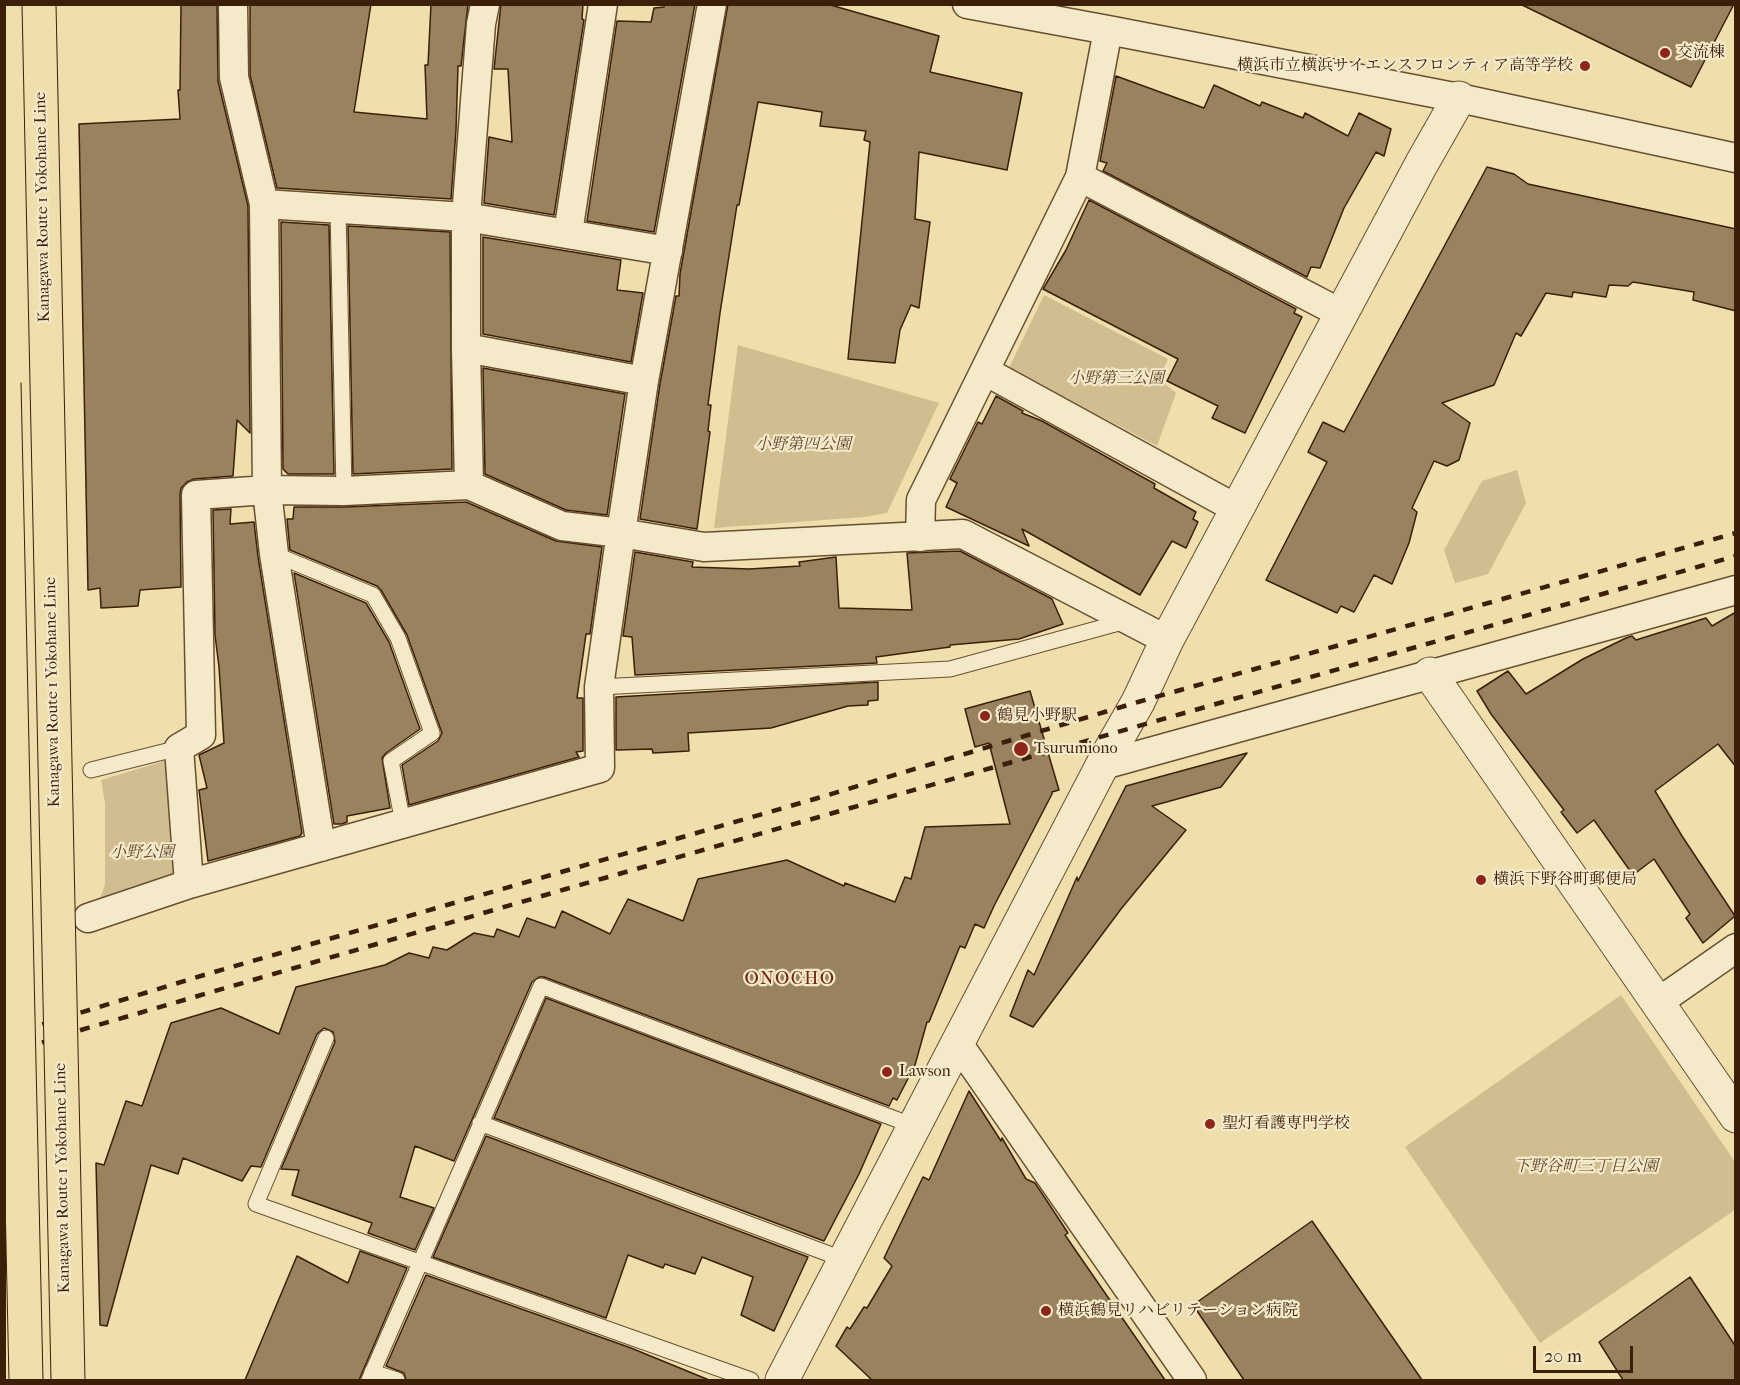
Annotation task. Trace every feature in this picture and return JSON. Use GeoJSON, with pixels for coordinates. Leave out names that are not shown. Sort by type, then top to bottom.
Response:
{"type":"FeatureCollection","features":[{"type":"Feature","properties":{"kind":"highway","name":"Kanagawa Route 1 Yokohane Line"},"geometry":{"type":"LineString","coordinates":[[39,4],[68,1380]]}},
{"type":"Feature","properties":{"kind":"highway"},"geometry":{"type":"LineString","coordinates":[[4,383],[26,1380]]}},
{"type":"Feature","properties":{"kind":"street"},"geometry":{"type":"LineString","coordinates":[[233,4],[234,77],[264,204],[267,490],[274,554],[321,847]]}},
{"type":"Feature","properties":{"kind":"street"},"geometry":{"type":"LineString","coordinates":[[469,485],[466,217],[481,24],[485,4]]}},
{"type":"Feature","properties":{"kind":"street"},"geometry":{"type":"LineString","coordinates":[[568,233],[603,4]]}},
{"type":"Feature","properties":{"kind":"street"},"geometry":{"type":"LineString","coordinates":[[88,918],[189,884],[600,768],[599,687],[621,533],[644,381],[712,4]]}},
{"type":"Feature","properties":{"kind":"street"},"geometry":{"type":"LineString","coordinates":[[967,4],[1459,98],[1736,158]]}},
{"type":"Feature","properties":{"kind":"street"},"geometry":{"type":"LineString","coordinates":[[920,537],[921,500],[1080,177],[1108,30]]}},
{"type":"Feature","properties":{"kind":"street"},"geometry":{"type":"LineString","coordinates":[[782,1380],[957,1042],[1138,702],[1167,640],[1459,98]]}},
{"type":"Feature","properties":{"kind":"street"},"geometry":{"type":"LineString","coordinates":[[1080,177],[1342,314]]}},
{"type":"Feature","properties":{"kind":"street"},"geometry":{"type":"LineString","coordinates":[[264,204],[466,217],[668,251]]}},
{"type":"Feature","properties":{"kind":"street"},"geometry":{"type":"LineString","coordinates":[[466,348],[644,381]]}},
{"type":"Feature","properties":{"kind":"street"},"geometry":{"type":"LineString","coordinates":[[985,371],[1237,509]]}},
{"type":"Feature","properties":{"kind":"street"},"geometry":{"type":"LineString","coordinates":[[189,884],[179,748],[201,735],[196,495],[267,490],[344,491],[469,485],[562,526],[704,547],[963,534],[1167,640]]}},
{"type":"Feature","properties":{"kind":"street"},"geometry":{"type":"LineString","coordinates":[[1103,765],[1736,590]]}},
{"type":"Feature","properties":{"kind":"street"},"geometry":{"type":"LineString","coordinates":[[1430,674],[1736,1116]]}},
{"type":"Feature","properties":{"kind":"street"},"geometry":{"type":"LineString","coordinates":[[1657,1003],[1736,948]]}},
{"type":"Feature","properties":{"kind":"street"},"geometry":{"type":"LineString","coordinates":[[957,1042],[1192,1380]]}},
{"type":"Feature","properties":{"kind":"lane"},"geometry":{"type":"LineString","coordinates":[[338,209],[344,491]]}},
{"type":"Feature","properties":{"kind":"lane"},"geometry":{"type":"LineString","coordinates":[[274,554],[374,595],[398,638],[432,734],[391,761],[404,823]]}},
{"type":"Feature","properties":{"kind":"lane"},"geometry":{"type":"LineString","coordinates":[[599,687],[950,669],[1129,620]]}},
{"type":"Feature","properties":{"kind":"lane"},"geometry":{"type":"LineString","coordinates":[[91,770],[179,748]]}},
{"type":"Feature","properties":{"kind":"lane"},"geometry":{"type":"LineString","coordinates":[[397,1380],[370,1376],[541,986],[914,1126]]}},
{"type":"Feature","properties":{"kind":"lane"},"geometry":{"type":"LineString","coordinates":[[326,1038],[256,1204],[752,1380]]}},
{"type":"Feature","properties":{"kind":"lane"},"geometry":{"type":"LineString","coordinates":[[480,1123],[845,1260]]}},
{"type":"Feature","properties":{"kind":"green space","name":"小野第三公園"},"geometry":{"type":"Polygon","coordinates":[[[1044,295],[1168,359],[1159,379],[1176,393],[1157,446],[1009,368],[1044,295]]]}},
{"type":"Feature","properties":{"kind":"green space","name":"小野第四公園"},"geometry":{"type":"Polygon","coordinates":[[[738,345],[939,403],[887,513],[865,517],[714,528],[738,345]]]}},
{"type":"Feature","properties":{"kind":"green space"},"geometry":{"type":"Polygon","coordinates":[[[1517,470],[1526,503],[1488,574],[1455,583],[1444,550],[1482,481],[1517,470]]]}},
{"type":"Feature","properties":{"kind":"green space","name":"小野公園"},"geometry":{"type":"Polygon","coordinates":[[[171,759],[180,879],[96,908],[105,885],[105,803],[101,780],[171,759]]]}},
{"type":"Feature","properties":{"kind":"green space","name":"下野谷町三丁目公園"},"geometry":{"type":"Polygon","coordinates":[[[1621,995],[1735,1162],[1735,1210],[1540,1343],[1405,1147],[1621,995]]]}},
{"type":"Feature","properties":{"kind":"building"},"geometry":{"type":"Polygon","coordinates":[[[181,4],[217,4],[218,81],[248,206],[250,433],[237,420],[233,476],[194,479],[181,488],[181,587],[140,590],[138,606],[101,608],[100,588],[88,590],[79,124],[180,119],[178,90],[180,90],[181,4]]]}},
{"type":"Feature","properties":{"kind":"building"},"geometry":{"type":"Polygon","coordinates":[[[250,4],[371,4],[354,112],[427,119],[425,65],[428,65],[431,4],[468,4],[461,66],[458,66],[451,199],[277,188],[250,75],[250,4]]]}},
{"type":"Feature","properties":{"kind":"building"},"geometry":{"type":"Polygon","coordinates":[[[501,4],[583,4],[582,19],[584,20],[554,215],[484,203],[489,137],[512,142],[508,69],[494,69],[501,4]]]}},
{"type":"Feature","properties":{"kind":"building"},"geometry":{"type":"Polygon","coordinates":[[[665,4],[695,4],[654,232],[587,221],[617,21],[651,22],[654,8],[664,7],[665,4]]]}},
{"type":"Feature","properties":{"kind":"building"},"geometry":{"type":"Polygon","coordinates":[[[728,4],[827,4],[939,36],[930,72],[1022,93],[1007,170],[919,152],[915,219],[930,222],[919,308],[911,305],[900,330],[895,363],[848,359],[870,142],[864,140],[866,131],[820,126],[822,112],[758,102],[739,205],[737,205],[720,313],[708,405],[711,405],[708,431],[710,432],[697,529],[640,519],[660,384],[676,296],[679,296],[680,274],[728,4]]]}},
{"type":"Feature","properties":{"kind":"building","name":"交流棟"},"geometry":{"type":"Polygon","coordinates":[[[1520,4],[1734,4],[1691,87],[1520,4]]]}},
{"type":"Feature","properties":{"kind":"building"},"geometry":{"type":"Polygon","coordinates":[[[1116,76],[1204,108],[1214,85],[1260,106],[1262,102],[1303,118],[1305,113],[1348,136],[1359,113],[1391,129],[1384,156],[1376,152],[1344,208],[1320,268],[1311,267],[1307,277],[1103,171],[1107,163],[1100,161],[1116,76]]]}},
{"type":"Feature","properties":{"kind":"building"},"geometry":{"type":"Polygon","coordinates":[[[1487,167],[1514,174],[1528,184],[1736,229],[1736,311],[1693,300],[1694,292],[1633,282],[1628,286],[1609,285],[1606,297],[1573,292],[1572,297],[1546,293],[1521,336],[1516,333],[1494,385],[1442,403],[1470,423],[1459,460],[1447,466],[1434,461],[1412,508],[1417,512],[1409,543],[1392,584],[1374,575],[1354,612],[1341,606],[1337,613],[1266,580],[1327,462],[1308,452],[1323,422],[1344,432],[1487,167]]]}},
{"type":"Feature","properties":{"kind":"building"},"geometry":{"type":"Polygon","coordinates":[[[1089,200],[1296,309],[1294,313],[1302,317],[1245,433],[1212,418],[1218,406],[1167,381],[1178,359],[1043,289],[1066,250],[1089,200]]]}},
{"type":"Feature","properties":{"kind":"building"},"geometry":{"type":"Polygon","coordinates":[[[281,222],[329,225],[334,474],[288,474],[283,469],[281,222]]]}},
{"type":"Feature","properties":{"kind":"building"},"geometry":{"type":"Polygon","coordinates":[[[348,226],[450,232],[452,469],[353,474],[348,226]]]}},
{"type":"Feature","properties":{"kind":"building"},"geometry":{"type":"Polygon","coordinates":[[[483,237],[621,260],[617,290],[643,293],[631,362],[483,334],[483,237]]]}},
{"type":"Feature","properties":{"kind":"building"},"geometry":{"type":"Polygon","coordinates":[[[483,368],[625,394],[607,515],[566,510],[485,474],[483,368]]]}},
{"type":"Feature","properties":{"kind":"building"},"geometry":{"type":"Polygon","coordinates":[[[996,396],[1023,411],[1022,413],[1042,421],[1155,484],[1154,488],[1196,512],[1193,519],[1198,522],[1186,548],[1172,541],[1140,595],[1022,529],[1029,546],[946,507],[957,483],[950,479],[978,422],[982,424],[996,396]]]}},
{"type":"Feature","properties":{"kind":"building"},"geometry":{"type":"Polygon","coordinates":[[[466,502],[556,541],[602,547],[590,634],[586,634],[577,698],[583,698],[583,751],[576,752],[579,757],[409,805],[402,765],[438,741],[442,733],[407,635],[377,586],[290,550],[287,519],[293,519],[294,507],[466,502]]]}},
{"type":"Feature","properties":{"kind":"building"},"geometry":{"type":"Polygon","coordinates":[[[231,509],[230,524],[254,522],[302,833],[300,836],[208,861],[199,790],[207,788],[199,755],[224,743],[215,635],[213,510],[231,509]]]}},
{"type":"Feature","properties":{"kind":"building"},"geometry":{"type":"Polygon","coordinates":[[[960,551],[1052,599],[1063,624],[1019,639],[950,645],[950,647],[876,657],[877,663],[635,675],[632,637],[623,636],[635,552],[693,562],[692,567],[749,569],[800,566],[799,562],[836,557],[839,608],[912,610],[907,553],[960,551]]]}},
{"type":"Feature","properties":{"kind":"building"},"geometry":{"type":"Polygon","coordinates":[[[294,573],[366,603],[389,642],[420,729],[382,758],[390,808],[347,816],[347,822],[342,824],[334,824],[294,573]]]}},
{"type":"Feature","properties":{"kind":"building"},"geometry":{"type":"Polygon","coordinates":[[[1736,612],[1736,767],[1718,744],[1655,791],[1735,916],[1703,943],[1686,918],[1690,914],[1654,859],[1633,875],[1594,820],[1577,833],[1561,812],[1564,810],[1491,714],[1477,691],[1508,671],[1526,694],[1583,659],[1626,638],[1632,636],[1636,640],[1706,618],[1712,626],[1736,612]]]}},
{"type":"Feature","properties":{"kind":"building"},"geometry":{"type":"Polygon","coordinates":[[[878,682],[878,700],[868,701],[868,705],[848,706],[771,728],[688,733],[689,751],[653,753],[652,749],[616,750],[616,697],[878,682]]]}},
{"type":"Feature","properties":{"kind":"building"},"geometry":{"type":"Polygon","coordinates":[[[1030,691],[1059,790],[1052,792],[984,928],[975,924],[965,948],[960,946],[929,1022],[927,1022],[915,1065],[897,1100],[893,1098],[889,1106],[539,977],[532,982],[454,1161],[415,1146],[400,1197],[434,1208],[415,1250],[368,1233],[372,1223],[292,1195],[299,1170],[281,1169],[335,1042],[333,1032],[324,1028],[317,1034],[261,1167],[251,1166],[242,1181],[183,1158],[178,1174],[151,1165],[107,1326],[100,1325],[96,1163],[104,1165],[126,1101],[142,1106],[171,1023],[221,1008],[279,1034],[296,987],[385,965],[409,953],[429,958],[433,947],[447,950],[474,933],[494,937],[497,929],[519,937],[527,918],[555,928],[562,911],[610,934],[628,899],[683,921],[698,879],[787,860],[844,886],[845,883],[895,902],[905,877],[911,879],[925,827],[1010,824],[989,743],[975,747],[965,709],[1030,691]]]}},
{"type":"Feature","properties":{"kind":"building"},"geometry":{"type":"Polygon","coordinates":[[[1247,753],[1221,787],[1152,806],[1186,830],[1121,909],[1033,1027],[1010,1016],[1028,970],[1034,975],[1077,877],[1078,881],[1126,786],[1247,753]]]}},
{"type":"Feature","properties":{"kind":"building"},"geometry":{"type":"Polygon","coordinates":[[[546,998],[881,1124],[859,1174],[824,1241],[494,1118],[546,998]]]}},
{"type":"Feature","properties":{"kind":"building"},"geometry":{"type":"Polygon","coordinates":[[[969,1091],[1001,1141],[1002,1138],[1026,1179],[1035,1183],[1068,1233],[1065,1235],[1165,1380],[872,1380],[836,1346],[847,1327],[850,1329],[864,1307],[867,1308],[892,1266],[884,1258],[923,1177],[929,1180],[969,1091]]]}},
{"type":"Feature","properties":{"kind":"building"},"geometry":{"type":"Polygon","coordinates":[[[486,1136],[808,1257],[774,1331],[741,1315],[753,1277],[702,1257],[695,1274],[665,1264],[663,1268],[628,1255],[606,1318],[433,1257],[486,1136]]]}},
{"type":"Feature","properties":{"kind":"building"},"geometry":{"type":"Polygon","coordinates":[[[1312,1221],[1422,1380],[1244,1380],[1193,1305],[1312,1221]]]}},
{"type":"Feature","properties":{"kind":"building"},"geometry":{"type":"Polygon","coordinates":[[[360,1251],[407,1268],[359,1380],[245,1380],[297,1256],[348,1283],[360,1251]]]}},
{"type":"Feature","properties":{"kind":"building"},"geometry":{"type":"Polygon","coordinates":[[[426,1275],[631,1348],[709,1380],[406,1380],[404,1373],[386,1366],[426,1275]]]}},
{"type":"Feature","properties":{"kind":"building"},"geometry":{"type":"Polygon","coordinates":[[[1690,1277],[1736,1347],[1736,1380],[1623,1380],[1599,1342],[1690,1277]]]}},
{"type":"Feature","properties":{"kind":"railway"},"geometry":{"type":"LineString","coordinates":[[4,1036],[204,975],[818,798],[1138,702],[1736,533]]}},
{"type":"Feature","properties":{"kind":"railway"},"geometry":{"type":"LineString","coordinates":[[4,1055],[74,1032],[566,889],[1736,556]]}},
{"type":"Feature","properties":{"kind":"place","name":"交流棟"},"geometry":{"type":"Point","coordinates":[1665,53]}},
{"type":"Feature","properties":{"kind":"place","name":"横浜市立横浜サイエンスフロンティア高等学校"},"geometry":{"type":"Point","coordinates":[1585,66]}},
{"type":"Feature","properties":{"kind":"place","name":"鶴見小野駅"},"geometry":{"type":"Point","coordinates":[985,716]}},
{"type":"Feature","properties":{"kind":"place","name":"Tsurumiono"},"geometry":{"type":"Point","coordinates":[1021,749]}},
{"type":"Feature","properties":{"kind":"place","name":"横浜下野谷町郵便局"},"geometry":{"type":"Point","coordinates":[1481,880]}},
{"type":"Feature","properties":{"kind":"place","name":"Lawson"},"geometry":{"type":"Point","coordinates":[887,1072]}},
{"type":"Feature","properties":{"kind":"place","name":"聖灯看護専門学校"},"geometry":{"type":"Point","coordinates":[1210,1124]}},
{"type":"Feature","properties":{"kind":"place","name":"横浜鶴見リハビリテーション病院"},"geometry":{"type":"Point","coordinates":[1046,1311]}},
{"type":"Feature","properties":{"kind":"district","name":"ONOCHO"},"geometry":{"type":"Point","coordinates":[790,980]}}]}
